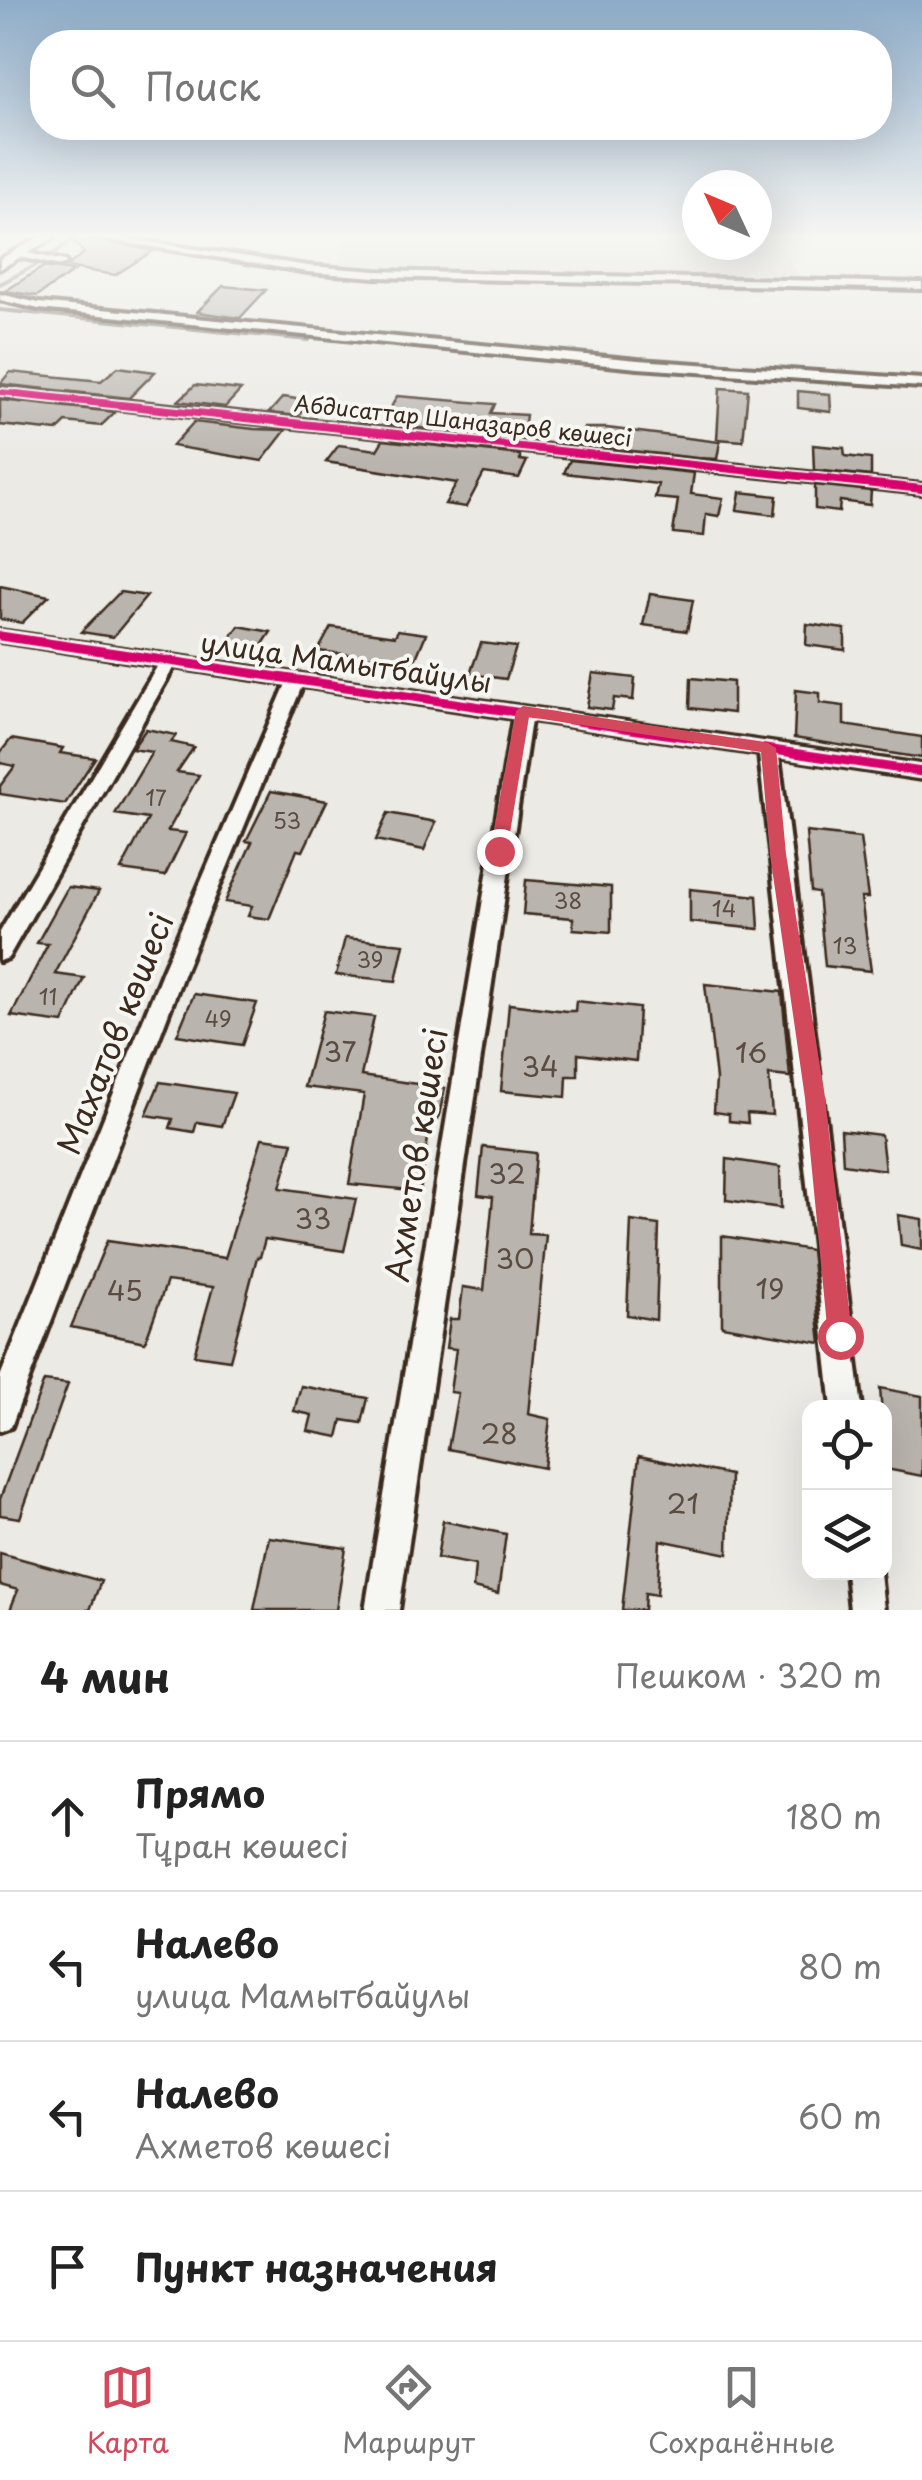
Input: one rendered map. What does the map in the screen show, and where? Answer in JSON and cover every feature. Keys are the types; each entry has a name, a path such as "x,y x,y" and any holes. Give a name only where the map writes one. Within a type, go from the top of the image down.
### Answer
{"street":[{"path":"102,312 618,362 922,383"},
{"name":"Абдисаттар Шаназаров көшесі","path":"0,392 922,489"},
{"name":"улица Мамытбайулы","path":"0,636 922,772"},
{"path":"0,952 169,661"},
{"name":"Махатов көшесі","path":"0,1416 174,970 297,678"},
{"name":"Ахметов көшесі","path":"382,1610 523,711"},
{"path":"768,748 778,854 815,1098 846,1400"},
{"path":"865,1580 867,1610"}],"building":[{"path":"198,312 245,312 240,318"},
{"path":"118,367 155,372 129,398 0,384 10,372 101,381"},
{"path":"195,385 241,390 225,407 178,401"},
{"path":"720,388 748,390 743,441 717,439"},
{"path":"798,391 830,394 831,412 798,408"},
{"path":"397,396 495,404 491,413 526,415 523,439 391,425 396,416 387,415"},
{"path":"283,397 310,401 298,416 269,413"},
{"path":"0,400 115,412 101,426 66,422 57,431 0,425"},
{"path":"194,422 286,430 262,461 172,446"},
{"path":"584,428 720,442 717,459 577,445"},
{"path":"383,440 520,455 520,460 527,461 519,478 484,473 466,507 445,504 457,483 326,462 339,445 377,450"},
{"path":"813,445 844,448 845,456 871,459 871,476 814,470"},
{"path":"570,460 694,473 691,494 723,498 719,516 706,514 704,536 673,533 678,500 655,498 658,484 564,473"},
{"path":"815,485 871,491 870,505 840,501 839,512 815,509"},
{"path":"740,492 777,496 775,515 737,510"},
{"path":"0,586 49,596 22,623 0,619"},
{"path":"120,592 147,596 113,637 81,632"},
{"path":"650,594 693,600 687,631 643,625"},
{"path":"807,624 845,629 845,650 806,645"},
{"path":"239,626 271,632 257,653 224,646"},
{"path":"331,627 395,636 398,630 426,634 416,658 410,662 318,651"},
{"path":"481,643 516,647 506,679 470,674"},
{"path":"593,673 635,678 633,700 614,698 612,710 587,707"},
{"path":"691,678 733,682 733,713 690,708"},
{"path":"796,690 820,693 820,703 844,706 844,725 922,737 922,758 794,738"},
{"path":"146,729 176,735 171,742 194,747 177,772 199,775 168,831 186,833 165,876 121,870 148,819 115,814 152,752 132,749"},
{"path":"11,739 95,758 65,804 0,794 0,786 15,766 0,763 0,753"},
{"path":"271,791 327,801 303,851 297,850 269,919 248,916 252,906 225,902 252,842 246,841"},
{"path":"388,813 436,822 424,850 376,840"},
{"path":"806,832 860,838 868,898 861,898 871,971 825,966 818,893 811,892"},
{"path":"526,880 611,887 611,932 573,929 573,918 523,914"},
{"path":"68,887 99,891 55,974 84,978 63,1023 11,1016 48,944 37,943"},
{"path":"690,889 757,896 759,929 690,922"},
{"path":"345,938 404,944 396,981 336,975"},
{"path":"705,984 782,992 790,1077 769,1075 772,1115 747,1113 748,1123 729,1121 729,1114 714,1112 716,1079"},
{"path":"194,994 257,1003 242,1045 177,1035"},
{"path":"576,1001 639,1008 636,1061 578,1054 578,1076 567,1076 566,1097 501,1091 509,1004 575,1011"},
{"path":"324,1011 374,1017 361,1076 445,1088 438,1120 431,1119 420,1191 349,1184 364,1094 304,1087"},
{"path":"160,1082 234,1093 222,1126 197,1122 194,1132 170,1128 173,1119 146,1115"},
{"path":"841,1130 881,1135 885,1170 843,1164"},
{"path":"262,1138 293,1142 280,1188 356,1199 344,1251 265,1239 230,1360 194,1355 213,1287 167,1281 145,1342 71,1327 107,1241 225,1258"},
{"path":"483,1147 536,1153 529,1234 546,1235 528,1414 550,1419 544,1468 448,1449 458,1393 450,1392 456,1349 446,1348 450,1319 459,1319 463,1287 484,1290 493,1197 478,1195"},
{"path":"727,1159 780,1167 781,1208 726,1200"},
{"path":"898,1215 922,1219 922,1250 901,1246"},
{"path":"631,1221 659,1225 656,1320 627,1315"},
{"path":"722,1236 811,1250 821,1343 722,1326"},
{"path":"44,1381 68,1384 20,1518 0,1515 0,1499"},
{"path":"301,1386 368,1398 362,1423 342,1420 338,1437 308,1431 312,1415 294,1411"},
{"path":"880,1388 922,1396 922,1476 892,1470 892,1400 881,1400"},
{"path":"639,1456 730,1475 728,1554 660,1540 657,1595 645,1593 644,1610 622,1610"},
{"path":"443,1521 506,1534 498,1594 473,1588 475,1565 437,1558"},
{"path":"269,1537 346,1548 336,1610 254,1610"},
{"path":"0,1553 101,1581 90,1610 10,1610 18,1590 0,1585"}],"waterway":[{"path":"22,312 309,340"}],"cycle path":[{"path":"0,392 922,489"},
{"path":"0,636 922,772"}],"route":[{"path":"499,851 523,711 768,748 778,854 815,1098 840,1336"}]}
